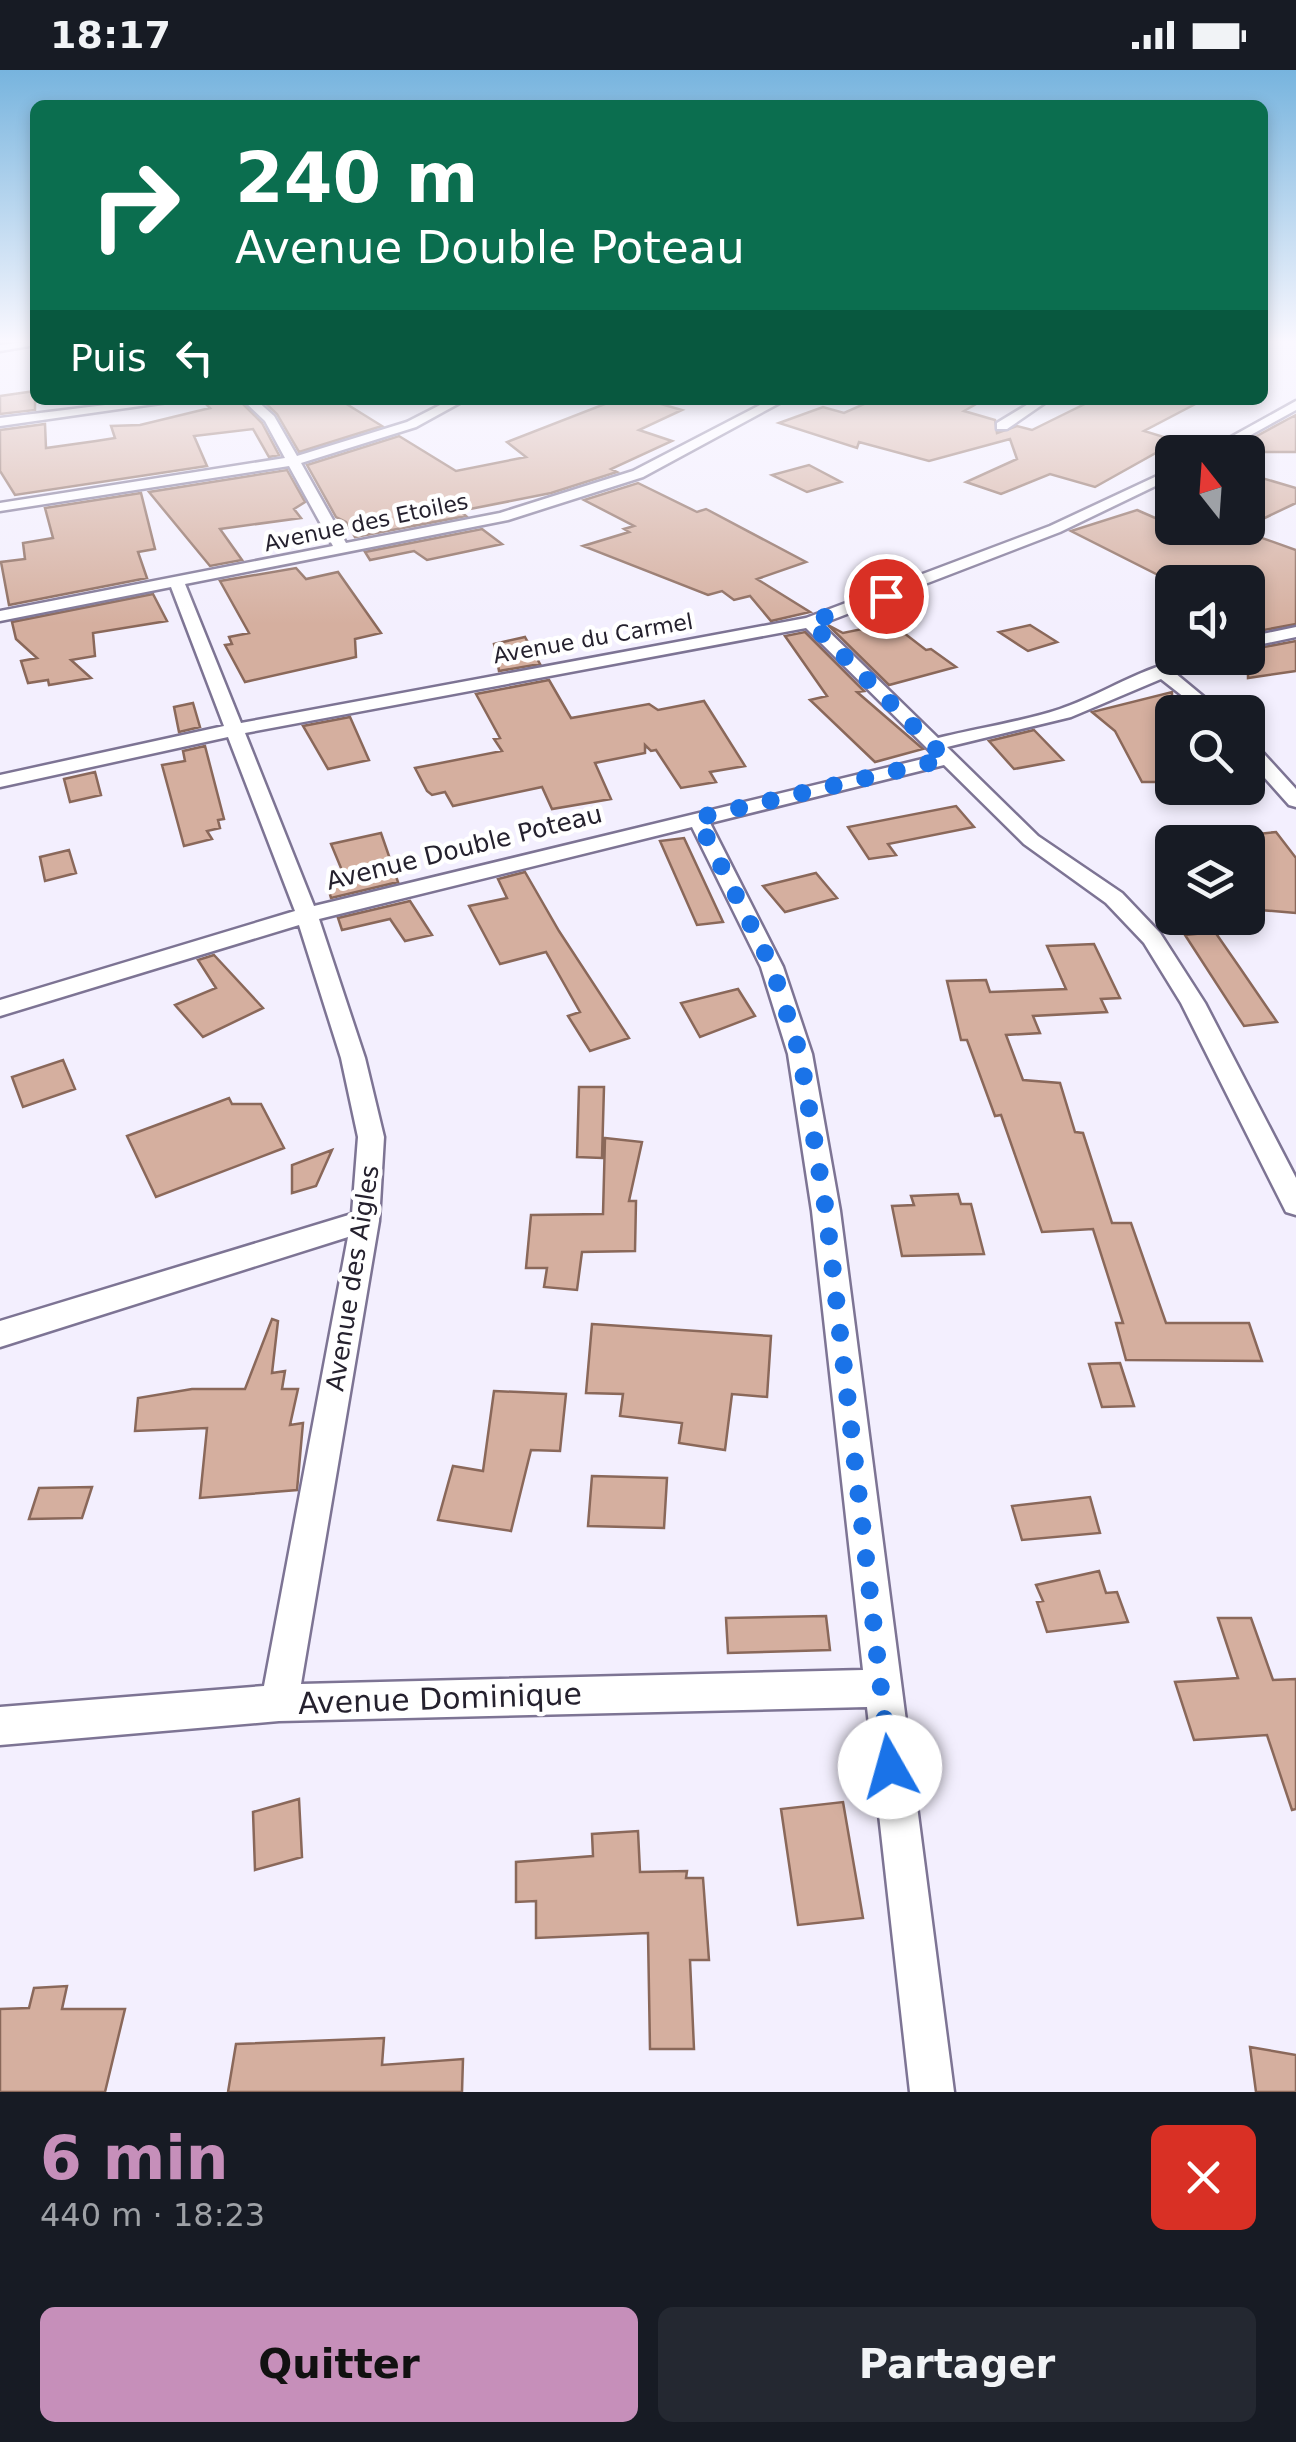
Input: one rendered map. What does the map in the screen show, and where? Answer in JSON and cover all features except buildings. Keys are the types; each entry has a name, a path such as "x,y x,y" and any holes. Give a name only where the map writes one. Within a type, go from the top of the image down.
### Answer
{"street":[{"path":"278,435 343,551"},
{"path":"0,506 292,460 388,435"},
{"name":"Avenue des Etoiles","path":"0,616 503,517 638,474 712,435"},
{"name":"Avenue du Carmel","path":"0,781 233,730 810,622 1056,529 1155,481"},
{"name":"Avenue des Aigles","path":"177,583 307,915 364,1095 371,1155 365,1220 279,1703"},
{"path":"810,622 1031,840 1114,898 1152,938 1192,1004 1296,1204"},
{"path":"1265,638 1296,632"},
{"name":"Avenue Double Poteau","path":"0,1008 307,915 697,818 939,752 1065,713 1155,673"},
{"path":"1168,675 1192,695"},
{"path":"1265,767 1296,801"},
{"path":"697,818 772,967 800,1054 826,1211 880,1688 932,2092"},
{"path":"0,1334 365,1220"},
{"name":"Avenue Dominique","path":"0,1726 279,1703 880,1688"}],"route":[{"path":"886,596 810,622 946,759 697,818 772,967 800,1054 826,1211 890,1767"}]}
